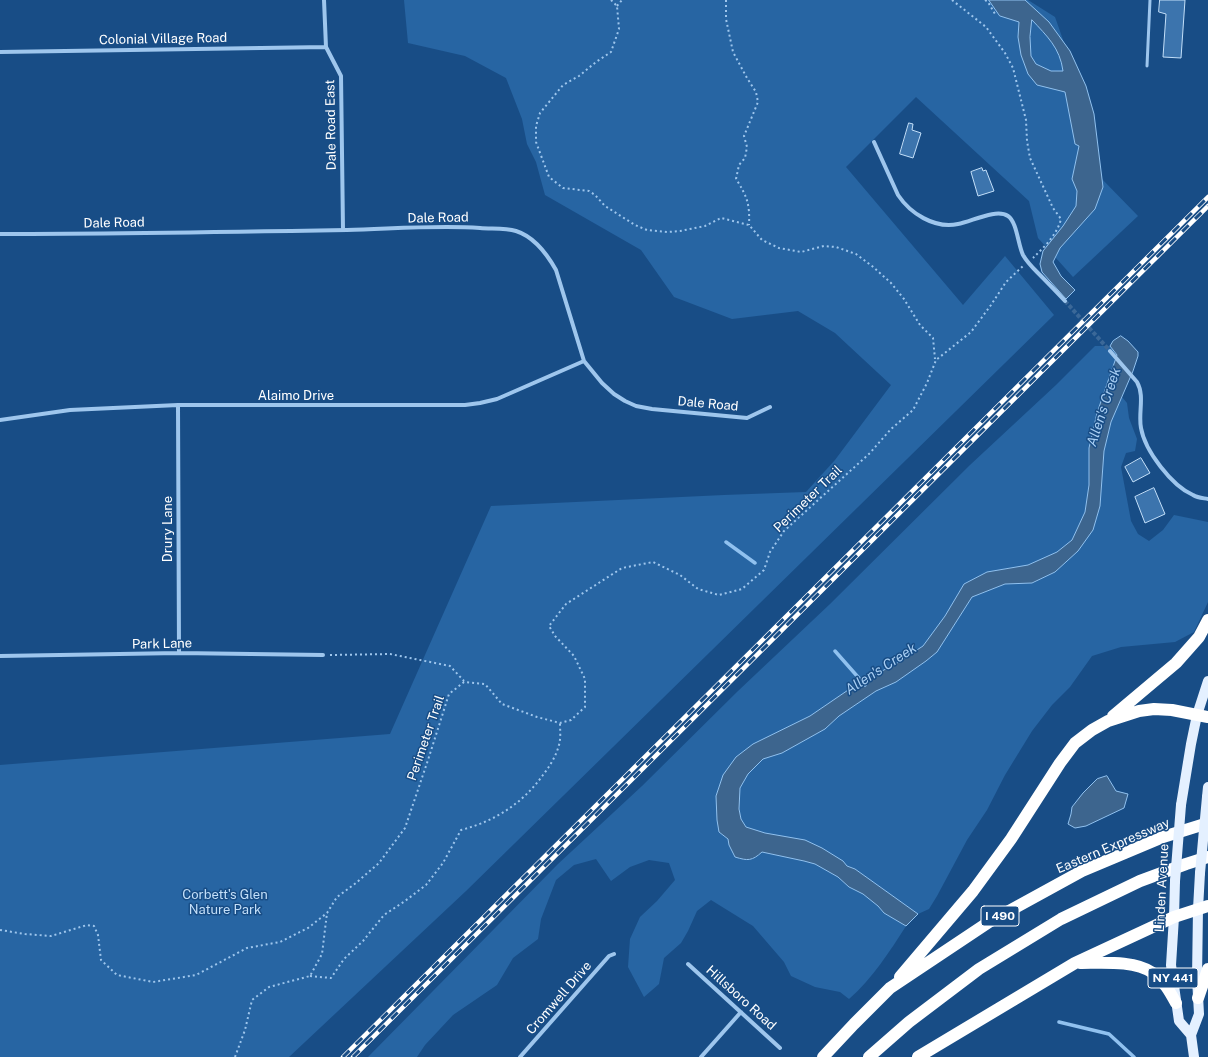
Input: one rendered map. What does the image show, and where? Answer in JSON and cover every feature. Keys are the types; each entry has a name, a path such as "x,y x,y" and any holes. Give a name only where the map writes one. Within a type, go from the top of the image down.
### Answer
{"highway":[{"path":"890,988 973,891 1010,839 1060,763 1076,743 1092,730 1108,721 1176,663 1199,637 1208,620"},
{"path":"1108,721 1139,711 1154,709 1172,710 1203,716"},
{"name":"Eastern Expressway","path":"823,1057 890,988 989,922 1082,871 1163,837 1208,824"},
{"name":"I 490","path":"869,1057 909,1022 979,969 1060,919 1140,881 1208,857"},
{"path":"918,1057 1075,963 1174,917 1203,907"},
{"path":"1075,963 1106,963 1135,966 1153,973 1165,985 1176,1003"},
{"path":"1198,998 1208,969"}],"main road":[{"name":"NY 441","path":"1203,716 1208,681"},
{"name":"Linden Avenue","path":"1191,1035 1179,1021 1171,965 1175,881 1181,805 1191,744 1203,716"},
{"name":"NY 441","path":"1194,1057 1191,1035 1199,1014 1197,978 1203,907 1200,873 1207,792"}],"street":[{"name":"Dale Road East","path":"324,0 326,47 341,76 343,230"},
{"name":"Colonial Village Road","path":"0,52 326,47"},
{"path":"874,142 903,202 909,208 930,221 948,225 958,224 994,214 1007,215 1012,220 1021,250 1028,262 1065,301"},
{"name":"Dale Road","path":"0,234 464,227 509,230 525,235 544,250 556,270 584,361 602,383 624,401 636,406 652,409 747,418 770,407"},
{"path":"1110,351 1137,382 1140,391 1141,427 1149,450 1170,479 1192,495 1208,499"},
{"name":"Alaimo Drive","path":"0,420 70,410 178,405 465,405 497,399 584,361"},
{"name":"Drury Lane","path":"178,405 179,653"},
{"name":"Park Lane","path":"0,656 179,653 323,655"},
{"name":"Cromwell Drive","path":"520,1057 609,956 614,954"},
{"name":"Hillsboro Road","path":"688,964 780,1048"},
{"path":"701,1057 741,1012"}],"lane":[{"path":"1147,66 1150,0"}],"path":[{"path":"611,0 616,6 619,29 611,52 563,86 551,99 540,114 536,126 536,142 549,177 564,188 589,191 596,195 606,206 635,225 647,230 667,232 705,226 721,218 749,225 750,211 745,193 736,179 739,165 745,158 747,147 744,136 758,102 756,92 734,52 726,19 726,0"},
{"path":"616,6 622,0"},
{"path":"936,360 972,332 1006,282 1046,246 1059,228 1061,219 1053,208 1030,158 1027,141 1026,120 1013,68 1005,53 986,26 952,0"},
{"path":"985,0 988,2 995,14"},
{"name":"Perimeter Trail","path":"560,724 571,720 585,707 585,679 574,656 555,636 549,626 566,604 622,568 653,562 680,575 698,589 719,595 742,589 764,570 770,552 784,531 870,453 891,429 913,410 927,383 936,360 933,338 920,325 904,299 891,282 856,254 836,247 824,246 801,252 779,248 762,240 749,225"},
{"path":"235,1057 245,1030 252,1000 269,987 310,976 331,978 344,959 363,941 384,915 426,885 443,863 461,830 496,817 517,803 531,789 551,765 559,744 560,724 536,717 502,704 485,684 464,682 450,666 390,654 323,655"},
{"name":"Perimeter Trail","path":"0,930 51,936 87,925 94,926 98,936 101,960 117,975 153,982 196,975 247,948 280,942 308,928 327,913 336,897 356,883 379,863 404,828 449,694 464,682"},
{"path":"310,976 322,954 327,913"}],"green space":[{"name":"Corbett's Glen Nature Park","path":"404,0 1028,0 1055,17 1082,94 1100,177 1138,216 1073,277 1038,238 1029,201 916,97 846,167 963,305 1005,256 1054,315 466,891 289,1057 0,1057 0,765 390,734 491,506 806,492 835,460 891,385 835,333 798,311 732,319 674,297 641,250 545,195 536,162 527,144 522,119 506,78 465,56 408,43"},
{"path":"1095,346 1110,346 1118,355 1097,413 1089,448 1089,485 1085,512 1072,540 1057,552 1028,565 987,572 964,584 945,616 923,646 897,663 854,686 810,716 753,744 719,832 728,839 729,845 736,857 750,859 762,852 815,864 838,877 849,887 863,894 884,913 906,926 880,964 865,983 849,999 840,992 815,987 791,976 784,962 753,926 711,900 697,911 681,943 664,958 659,984 644,997 628,967 630,939 640,917 657,901 675,880 669,863 649,860 630,867 611,881 596,859 574,865 556,880 541,919 538,939 513,958 497,985 453,1015 425,1045 417,1057 368,1057 558,864 642,786 738,691 830,604 970,465 1056,385"},
{"path":"1122,397 1127,403 1129,418 1137,439 1135,451 1126,453 1121,467 1131,521 1138,534 1149,541 1163,530 1174,515 1208,522 1208,602 1194,632 1175,642 1121,647 1092,656 1070,687 1052,705 1032,731 1005,775 987,810 967,840 929,909 918,914 855,869 765,833 746,827 741,819 739,809 740,788 748,774 763,759 782,753 825,729 839,716 876,691 896,682 937,652 972,597 1005,584 1033,583 1055,572 1100,506 1104,451 1111,422"}],"water":[{"path":"989,0 1025,0 1049,22 1070,51 1086,86 1094,114 1103,187 1095,209 1060,248 1053,262 1061,276 1075,290 1066,299 1042,272 1040,264 1043,251 1063,226 1076,206 1077,191 1072,179 1079,146 1075,144 1065,92 1037,85 1028,74 1021,55 1018,37 1019,22 1000,16","holes":["1032,20 1048,37 1056,49 1063,71 1051,71 1036,64 1031,56 1030,37"]},
{"path":"1121,336 1138,352 1138,356 1111,422 1104,451 1100,506 1093,530 1078,551 1055,572 1032,583 1005,584 972,597 937,652 896,682 876,691 839,716 825,729 782,753 763,759 748,774 740,788 739,809 741,819 746,827 765,833 805,840 822,848 843,861 847,866 855,869 918,914 906,926 884,913 863,894 849,887 838,877 815,864 762,852 752,859 735,857 729,845 728,839 719,832 716,796 723,775 736,757 753,744 810,716 854,686 897,663 923,646 945,616 964,584 987,572 1028,565 1057,552 1072,540 1085,512 1089,485 1089,448 1097,413 1117,355 1110,346 1113,341"},
{"path":"1107,776 1116,791 1128,794 1124,808 1086,826 1075,828 1068,824 1072,807 1083,793 1097,779"}],"building":[{"path":"1160,0 1185,0 1181,58 1163,57 1166,14 1159,12"},
{"path":"909,123 913,124 912,130 921,133 913,158 900,154"},
{"path":"982,168 983,171 986,170 994,191 978,196 971,172"},
{"path":"1141,458 1150,473 1133,482 1125,467"},
{"path":"1154,488 1165,514 1145,523 1135,497"}],"waterway":[{"path":"726,542 755,563"},
{"path":"835,651 865,685"},
{"name":"Allen's Creek","path":"1059,1022 1109,1034 1134,1057"}],"tunnel":[{"path":"1065,301 1110,351"}],"railway":[{"path":"343,1057 1208,197"},
{"path":"353,1057 1208,206"}]}
